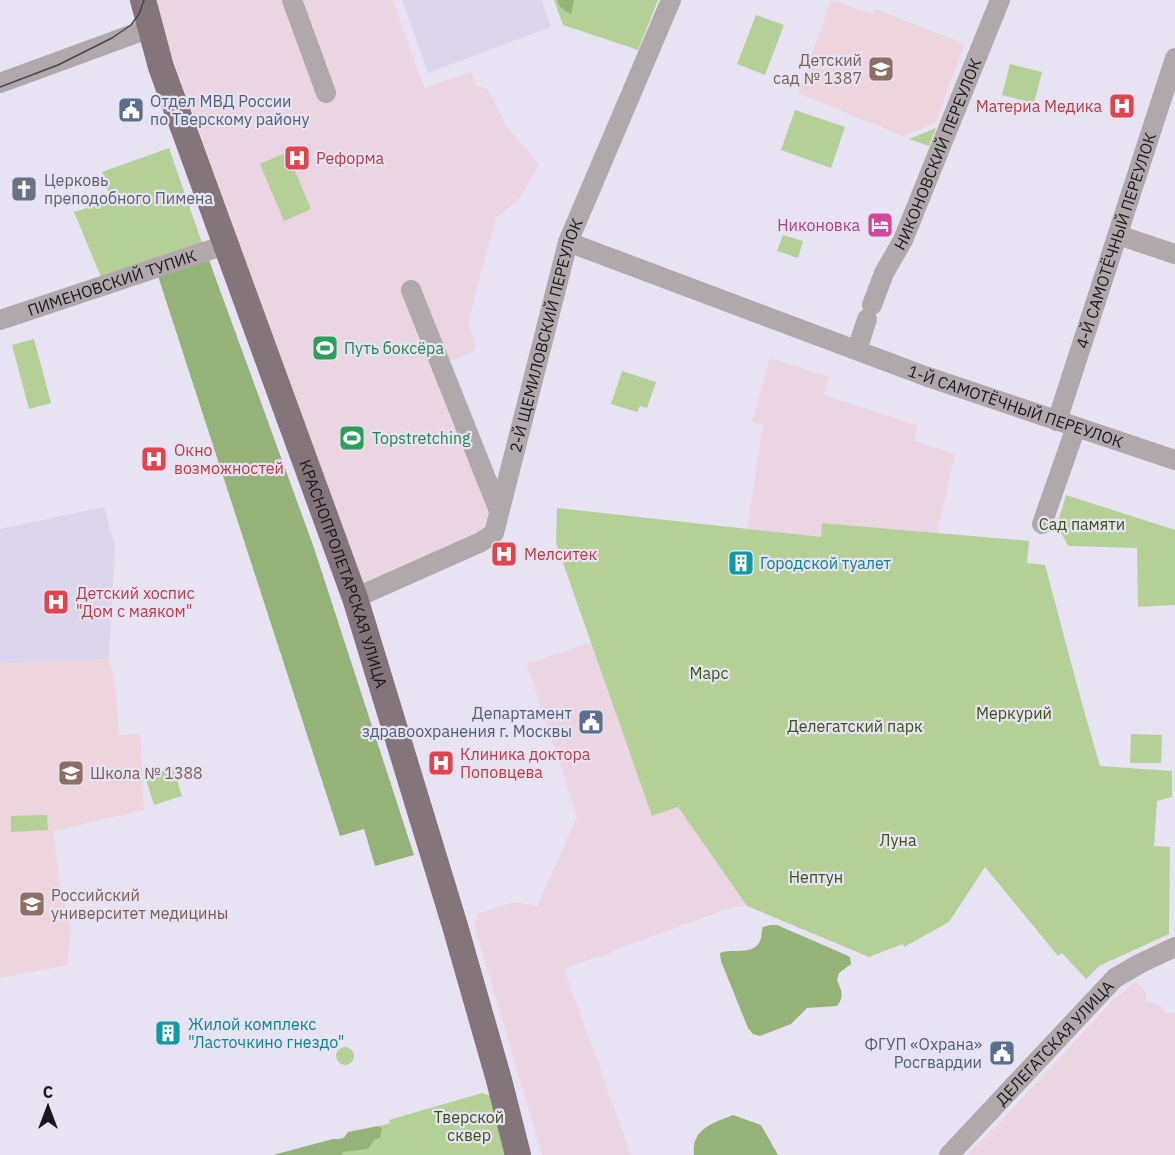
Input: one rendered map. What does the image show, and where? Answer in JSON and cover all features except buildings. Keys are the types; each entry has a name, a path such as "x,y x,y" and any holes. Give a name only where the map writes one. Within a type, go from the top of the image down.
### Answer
{"main road":[{"name":"КРАСНОПРОЛЕТАРСКАЯ УЛИЦА","path":"143,0 161,67 355,598 454,926 499,1080 518,1155"}],"street":[{"path":"292,0 326,93"},
{"name":"2-Й ЩЕМИЛОВСКИЙ ПЕРЕУЛОК","path":"355,598 488,538 495,530 575,244 671,0"},
{"name":"НИКОНОВСКИЙ ПЕРЕУЛОК","path":"857,350 884,273 903,240 1000,0"},
{"path":"0,83 150,28"},
{"name":"4-Й САМОТЁЧНЫЙ ПЕРЕУЛОК","path":"1057,421 1175,58"},
{"path":"1118,235 1175,254"},
{"name":"1-Й САМОТЁЧНЫЙ ПЕРЕУЛОК","path":"575,244 925,376 1175,460"},
{"name":"ПИМЕНОВСКИЙ ТУПИК","path":"0,320 225,245"},
{"path":"411,290 499,511"},
{"path":"1042,524 1076,427"},
{"name":"ДЕЛЕГАТСКАЯ УЛИЦА","path":"949,1155 1105,989 1124,972 1175,947"}],"shaded area":[{"path":"156,0 393,0 424,88 471,72 477,86 487,89 507,127 539,164 517,202 496,218 468,322 476,346 473,352 448,362 495,483 486,523 480,533 365,583 361,580 170,50"},
{"path":"402,0 542,0 551,27 428,73"},
{"name":"Детский сад № 1387","path":"831,0 872,14 875,9 965,44 935,123 903,136 798,93"},
{"path":"770,358 829,377 824,395 918,426 914,441 955,454 937,533 823,523 821,537 747,529 763,425 752,422"},
{"name":"Детский хоспис \"Дом с маяком\"","path":"104,507 115,546 109,659 0,664 0,529"},
{"path":"592,642 652,816 678,807 747,906 732,907 564,969 631,1155 542,1155 473,921 478,919 476,914 515,902 537,906 577,817 527,664"},
{"name":"Школа № 1388","path":"109,659 115,684 119,735 140,734 144,810 53,831 59,879 71,929 67,965 0,978 0,664"},
{"path":"1136,982 1146,991 1146,1002 1157,1003 1166,1013 1175,1013 1175,1155 967,1155 1115,998"}],"green space":[{"path":"554,0 658,0 638,50 563,25"},
{"path":"557,0 574,0 571,15 560,7"},
{"path":"756,15 784,25 765,75 737,64"},
{"path":"1010,64 1042,72 1034,103 1002,95"},
{"path":"795,110 845,127 831,168 781,150"},
{"path":"936,128 929,146 909,139"},
{"path":"169,148 202,243 101,277 74,212 111,200 102,172"},
{"path":"287,152 311,209 284,221 260,164"},
{"path":"783,235 803,241 798,258 777,251"},
{"path":"209,260 313,545 414,855 375,866 364,829 340,836 158,276"},
{"path":"34,339 51,403 29,409 12,345"},
{"path":"622,371 656,382 647,408 640,406 637,412 611,404"},
{"name":"Сад памяти","path":"1066,495 1175,530 1175,605 1138,607 1137,548 1068,546 1057,525"},
{"name":"Делегатский парк","path":"557,508 821,537 822,523 1029,541 1027,563 1045,565 1100,766 1172,771 1172,797 1157,801 1154,846 1170,847 1169,934 1099,966 1086,979 1062,953 1058,956 985,867 949,922 904,947 903,944 869,957 747,906 678,807 652,816 556,543"},
{"path":"1131,734 1162,735 1161,763 1130,763"},
{"path":"173,768 182,796 154,805 145,777"},
{"path":"47,815 48,830 11,832 11,816"},
{"path":"777,925 844,954 850,957 851,964 839,973 837,980 842,996 837,1006 807,1008 791,1024 760,1036 753,1034 748,1028 721,961 720,953 747,950 757,946 763,927"},
{"path":"345,1047 351,1050 354,1056 351,1062 345,1065 339,1062 336,1056 339,1050"},
{"name":"Тверской сквер","path":"482,1093 491,1096 508,1155 287,1155 390,1123 389,1120"},
{"path":"733,1115 761,1125 778,1155 694,1155 694,1146 700,1133 711,1124"},
{"path":"378,1126 382,1128 380,1138 375,1139 368,1149 343,1152 341,1155 273,1155 333,1139 343,1139 348,1132"}],"tram line":[{"path":"0,87 58,65 112,38 131,25 139,14 144,0"}],"place":[{"name":"Детский сад № 1387","path":"881,69"},
{"name":"Материа Медика","path":"1122,106"},
{"name":"Отдел МВД России по Тверскому району","path":"131,110"},
{"name":"Реформа","path":"297,158"},
{"name":"Церковь преподобного Пимена","path":"24,189"},
{"name":"Никоновка","path":"880,225"},
{"name":"Путь боксёра","path":"325,348"},
{"name":"Topstretching","path":"352,438"},
{"name":"Окно возможностей","path":"154,459"},
{"name":"Мелситек","path":"504,554"},
{"name":"Городской туалет","path":"741,563"},
{"name":"Детский хоспис \"Дом с маяком\"","path":"56,602"},
{"name":"Департамент здравоохранения г. Москвы","path":"591,722"},
{"name":"Клиника доктора Поповцева","path":"441,763"},
{"name":"Школа № 1388","path":"71,773"},
{"name":"Российский университет медицины","path":"32,904"},
{"name":"Жилой комплекс \"Ласточкино гнездо\"","path":"168,1033"},
{"name":"ФГУП «Охрана» Росгвардии","path":"1002,1053"}],"park label":[{"name":"Марс","path":"709,673"},
{"name":"Меркурий","path":"1014,713"},
{"name":"Луна","path":"898,840"},
{"name":"Нептун","path":"816,877"}]}
